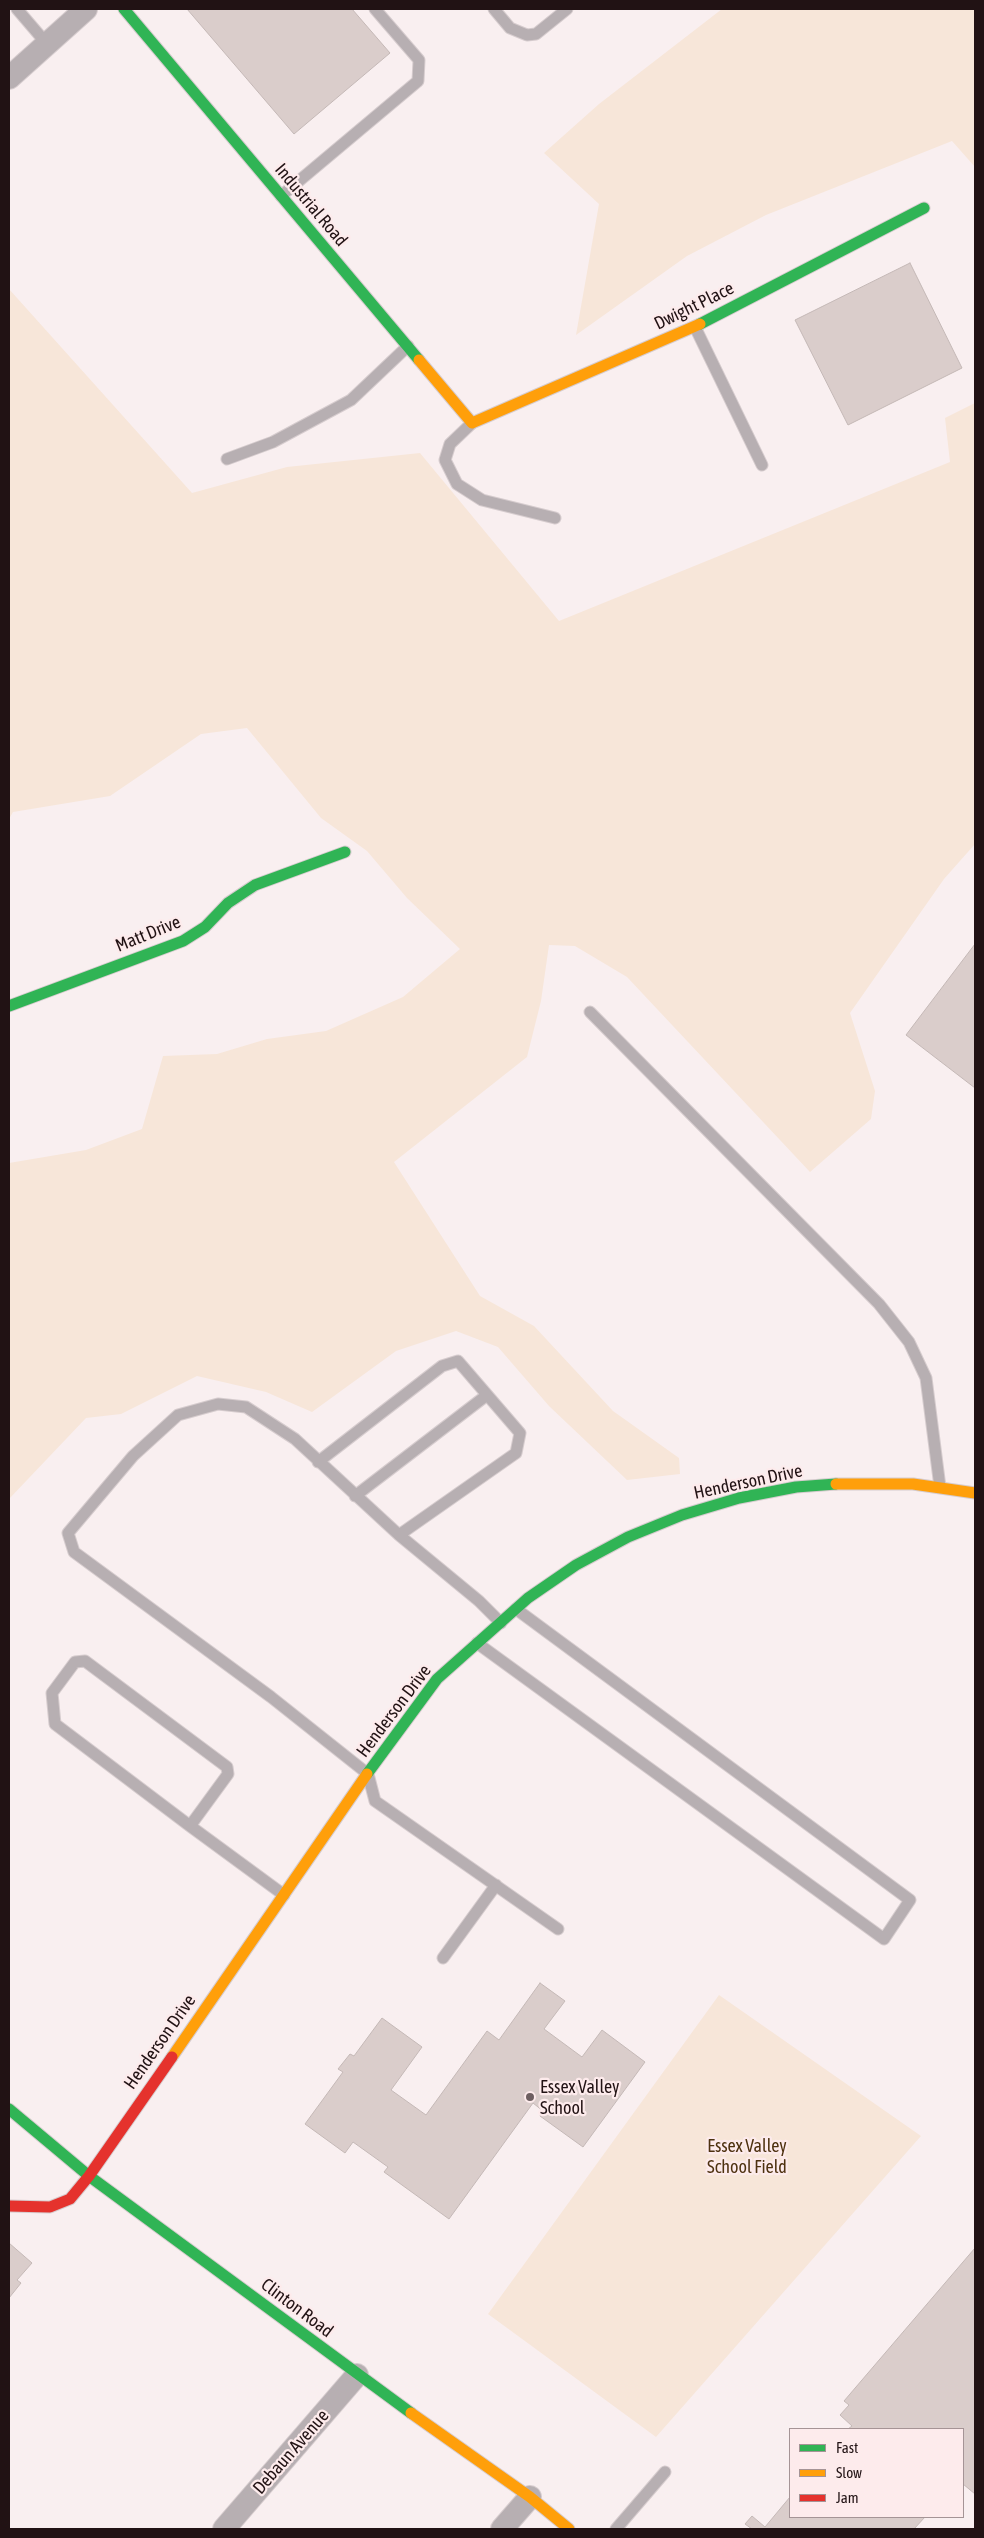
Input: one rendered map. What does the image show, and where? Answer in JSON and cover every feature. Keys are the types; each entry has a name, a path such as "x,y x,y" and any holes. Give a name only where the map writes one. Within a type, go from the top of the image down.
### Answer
{"street":[{"path":"9,78 86,9"},
{"name":"Industrial Road","path":"124,9 472,423"},
{"name":"Dwight Place","path":"472,423 695,327 924,208"},
{"name":"Matt Drive","path":"9,1006 182,942 205,927 228,903 255,885 345,852"},
{"name":"Henderson Drive","path":"9,2206 23,2208 50,2207 70,2199 89,2176 368,1774 437,1679 516,1609 576,1565 628,1537 682,1515 739,1498 796,1487 855,1483 975,1492"},
{"name":"Clinton Road","path":"9,2109 89,2176 358,2375 530,2496 569,2529"},
{"name":"Debaun Avenue","path":"224,2529 358,2375"},
{"path":"502,2529 530,2496"}],"lane":[{"path":"17,9 47,44"},
{"path":"281,196 418,82 419,60 375,9"},
{"path":"494,9 510,28 527,35 536,34 568,9"},
{"path":"695,327 762,465"},
{"path":"227,459 273,442 351,400 408,346"},
{"path":"472,423 450,444 445,460 457,484 482,500 555,518"},
{"path":"590,1012 879,1304 909,1342 926,1378 940,1488"},
{"path":"318,1462 442,1366 458,1361 520,1433 516,1453 399,1535"},
{"path":"355,1496 488,1395"},
{"path":"501,1623 479,1601 355,1496 294,1439 246,1407 218,1404 178,1414 133,1456 68,1533 74,1552 271,1697 368,1774 375,1801 558,1929"},
{"path":"477,1643 884,1939 910,1900 516,1609"},
{"path":"190,1826 228,1774 227,1766 85,1662 76,1662 52,1693 55,1724 190,1826 284,1895"},
{"path":"443,1958 496,1885"},
{"path":"616,2529 665,2472"}],"green space":[{"path":"722,9 975,9 975,167 952,141 766,215 687,256 576,335 599,204 544,153 599,104"},
{"path":"9,289 192,493 287,467 420,453 559,621 950,462 945,418 975,403 975,844 944,879 850,1013 875,1091 871,1119 810,1172 627,977 575,946 549,945 541,1001 527,1057 394,1162 480,1296 534,1326 613,1411 679,1458 680,1474 627,1480 549,1406 498,1347 456,1331 396,1351 312,1412 266,1392 197,1376 121,1414 86,1418 9,1499 9,1163 86,1150 142,1129 163,1056 217,1054 267,1039 326,1031 403,997 460,949 407,898 367,851 321,818 247,728 201,734 110,796 13,812 9,819"},
{"name":"Essex Valley School Field","path":"719,1995 921,2136 656,2437 488,2314"}],"building":[{"path":"187,9 352,9 390,53 294,134"},
{"path":"910,263 962,368 848,425 795,320"},
{"path":"975,944 975,1088 906,1035"},
{"name":"Essex Valley School","path":"540,1983 565,2001 544,2029 582,2057 602,2030 645,2062 583,2147 540,2116 543,2111 533,2103 449,2219 384,2172 388,2167 353,2142 345,2153 305,2124 343,2072 338,2069 350,2054 354,2056 382,2018 422,2047 391,2090 426,2115 487,2031 499,2040"},
{"path":"9,2243 32,2263 17,2280 21,2283 9,2298"},
{"path":"975,2248 975,2494 964,2485 964,2428 849,2428 852,2426 840,2415 849,2405 844,2401"},
{"path":"789,2498 789,2518 924,2518 914,2529 752,2529 745,2524 752,2516 765,2527"}],"traffic: fast":[{"path":"124,9 419,360"},
{"path":"700,324 924,208"},
{"path":"9,1006 183,941 205,927 228,903 255,885 345,852"},
{"path":"367,1774 437,1679 528,1598 576,1565 628,1537 682,1515 739,1498 796,1487 836,1484"},
{"path":"9,2109 89,2176 411,2413"}],"traffic: slow":[{"path":"419,360 472,423 700,324"},
{"path":"836,1484 913,1484 975,1493"},
{"path":"172,2057 367,1774"},
{"path":"411,2413 530,2497 569,2529"}],"traffic: jam":[{"path":"9,2206 50,2207 70,2199 89,2176 172,2057"}],"place":[{"name":"Essex Valley School","path":"530,2097"}]}
